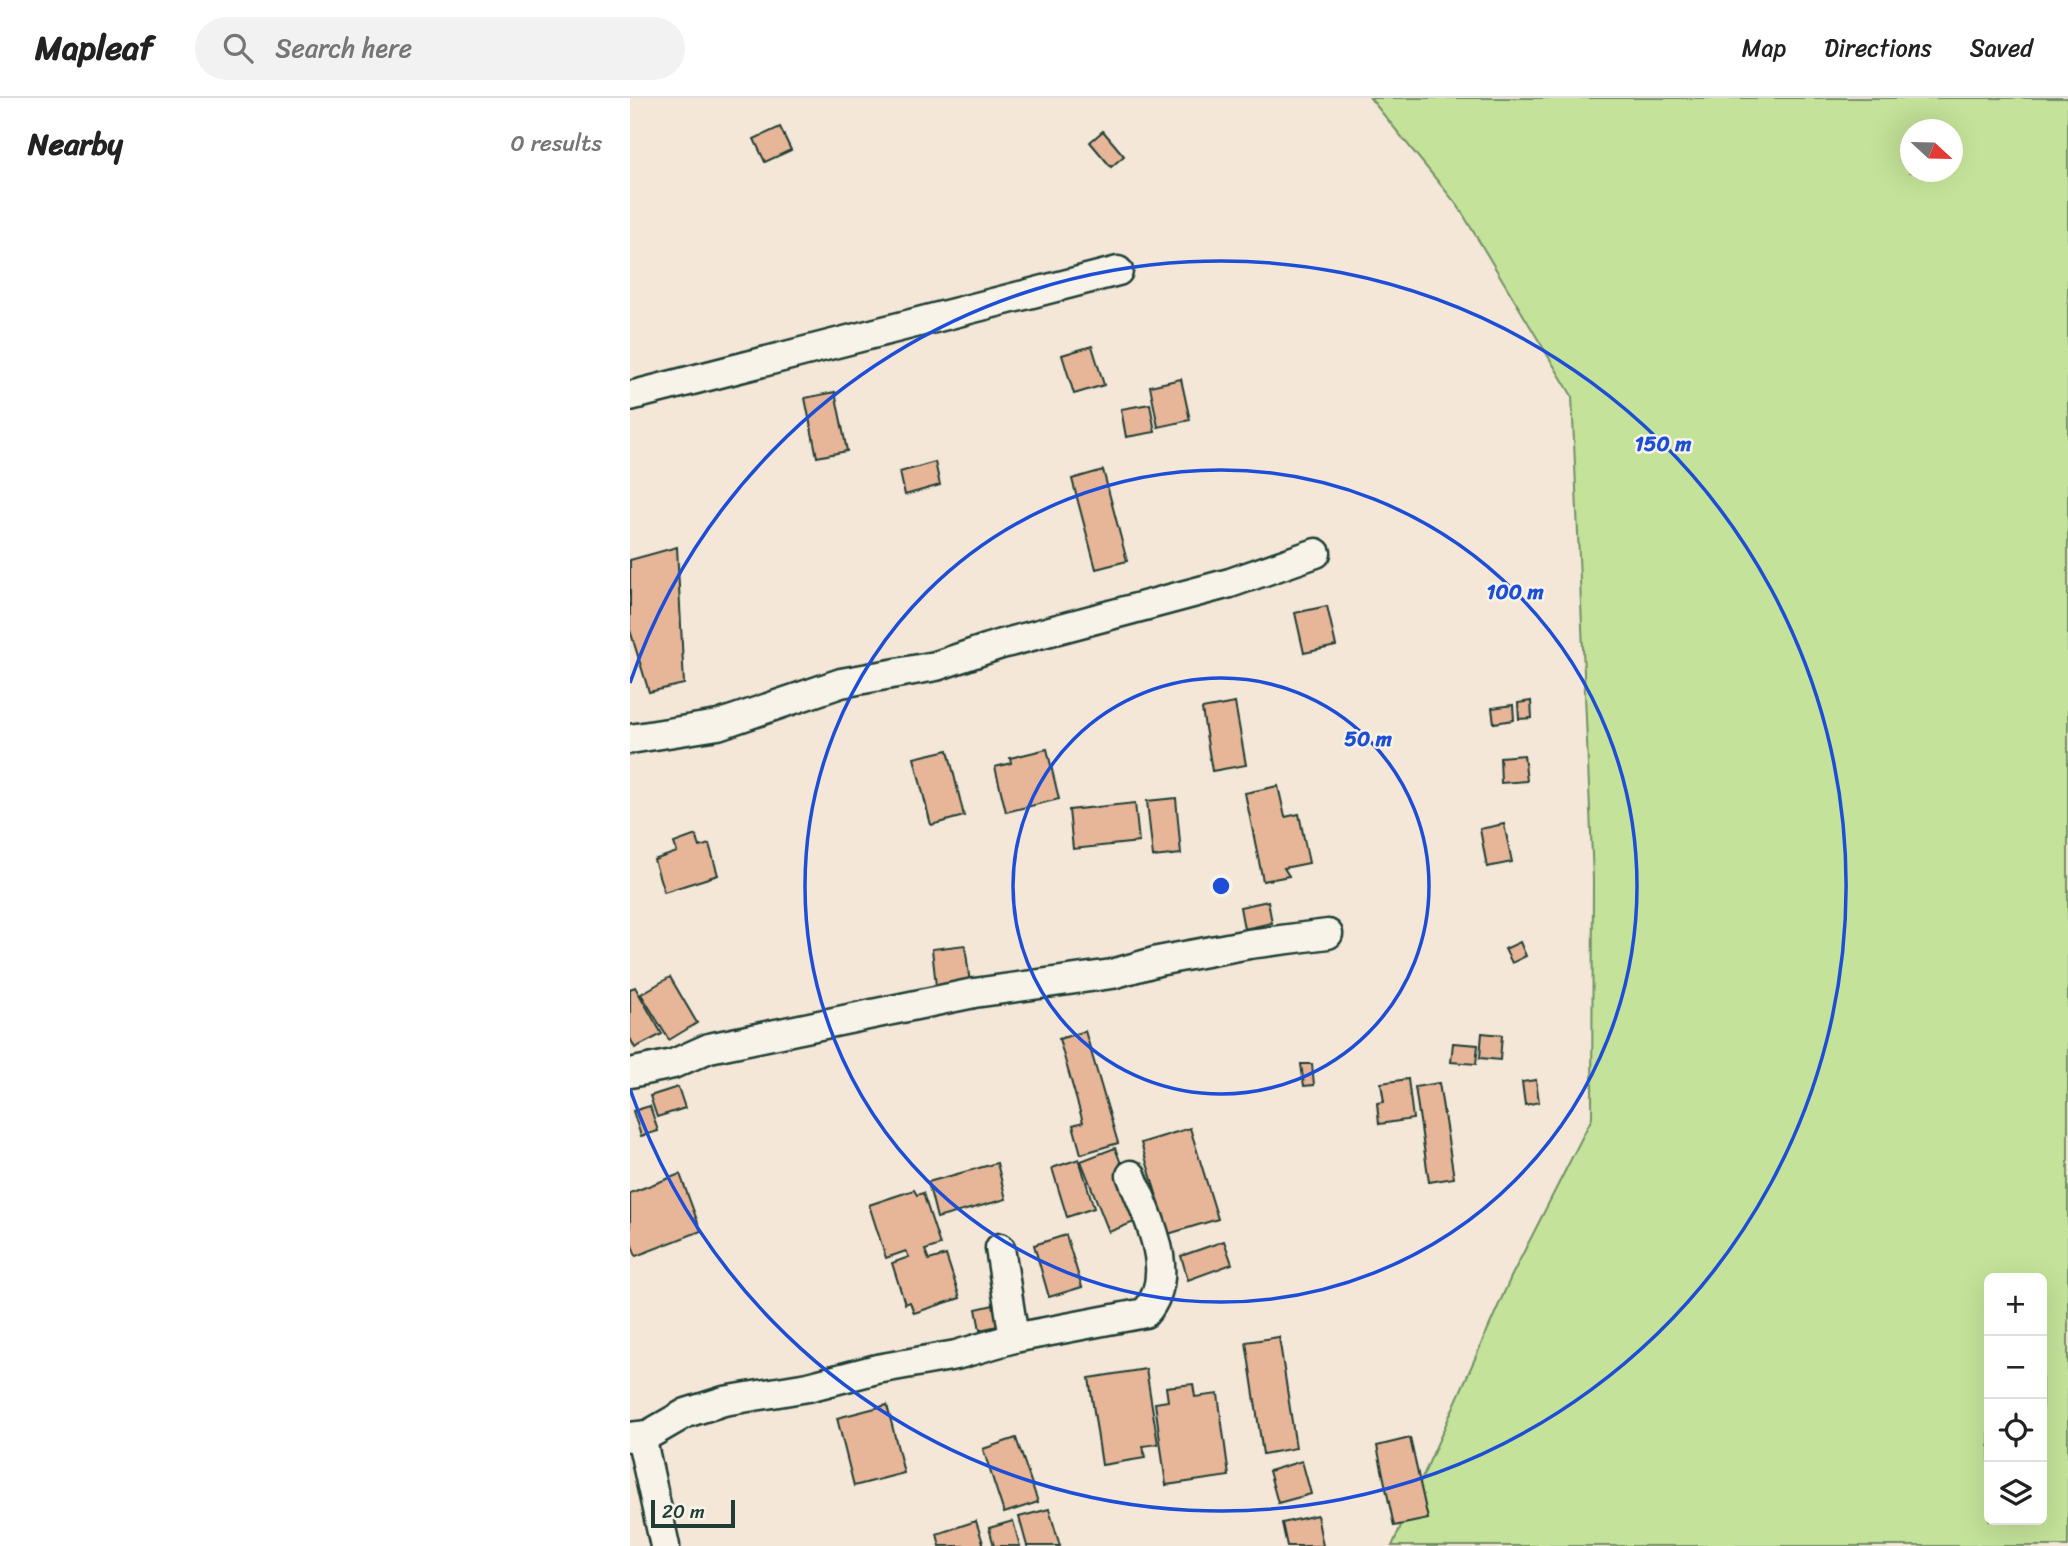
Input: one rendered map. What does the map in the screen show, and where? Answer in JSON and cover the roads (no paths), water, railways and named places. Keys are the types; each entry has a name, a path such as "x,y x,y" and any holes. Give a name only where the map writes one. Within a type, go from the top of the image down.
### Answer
{"street":[{"path":"630,396 1118,271"},
{"path":"630,739 718,724 841,683 936,666 998,645 1230,583 1316,553"},
{"path":"630,1073 673,1064 709,1048 974,993 1111,974 1249,943 1328,934"},
{"path":"665,1546 635,1436 687,1413 724,1401 808,1387 877,1369 956,1354 1014,1338 1145,1313 1153,1305 1159,1292 1157,1244 1131,1175"},
{"path":"1000,1248 1014,1338"}]}
